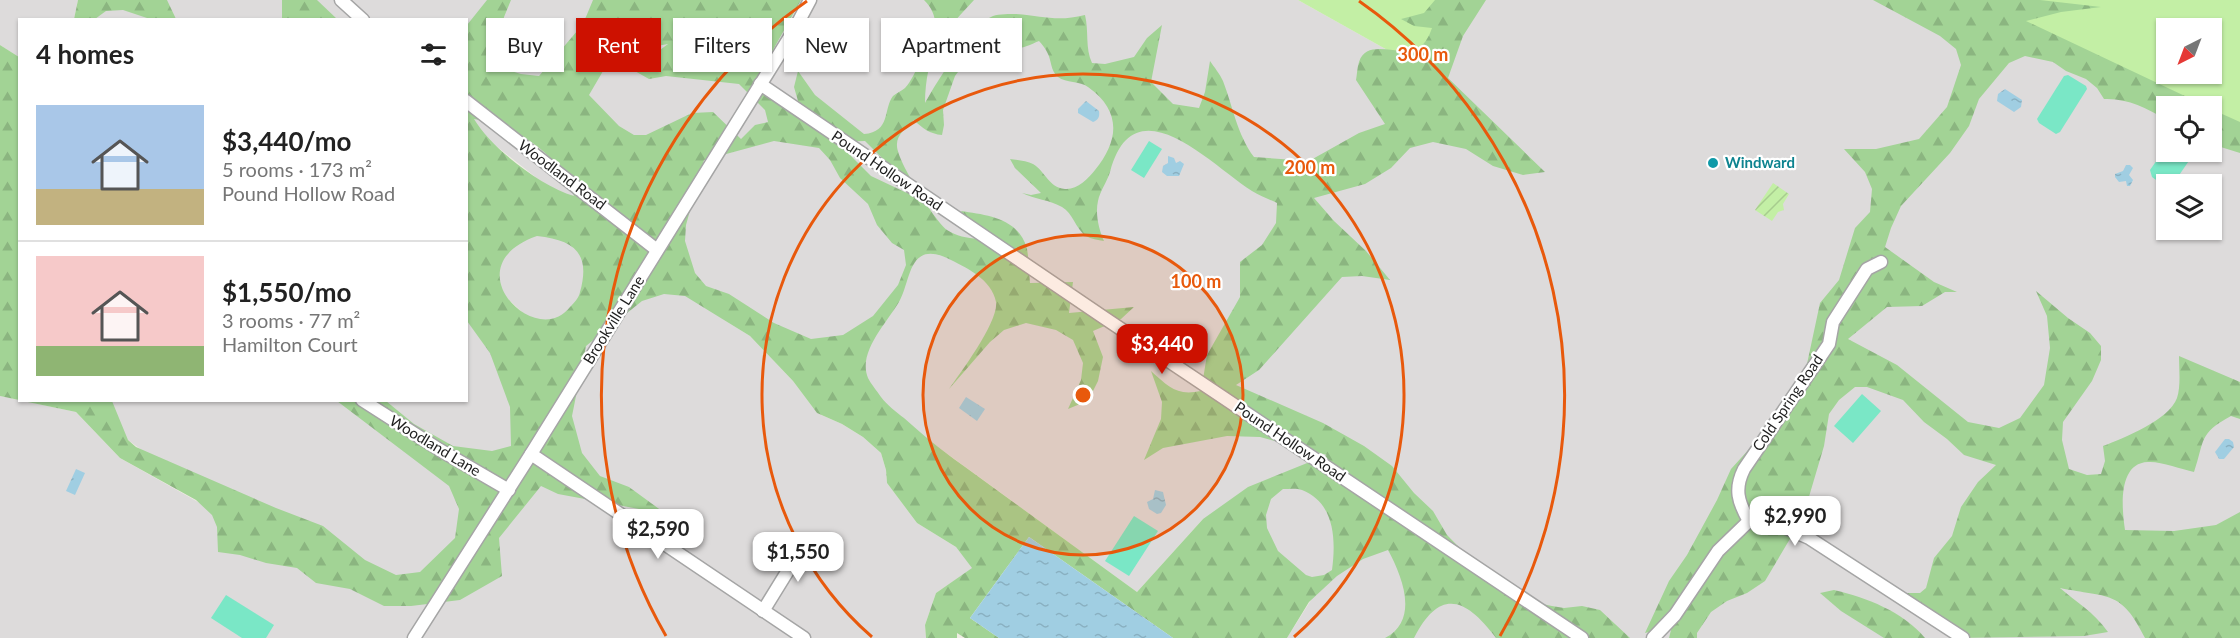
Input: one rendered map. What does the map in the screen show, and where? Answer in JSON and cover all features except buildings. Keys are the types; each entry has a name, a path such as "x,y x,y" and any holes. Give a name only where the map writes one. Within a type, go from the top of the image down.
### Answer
{"street":[{"path":"341,0 360,18"},
{"name":"Brookville Lane","path":"414,638 509,490 810,0"},
{"name":"Pound Hollow Road","path":"760,84 1582,638"},
{"name":"Woodland Road","path":"468,103 657,250"},
{"name":"Cold Spring Road","path":"1749,521 1741,507 1737,490 1744,469 1829,344 1833,322 1867,269 1881,262"},
{"name":"Woodland Lane","path":"365,402 440,450 509,490"},
{"path":"531,454 804,638"},
{"path":"1653,638 1675,615 1718,551 1749,521 1777,524 1809,538 1963,638"},
{"path":"763,610 792,564 819,543"}],"shaded area":[{"path":"0,0 78,0 74,18 18,18 18,56 0,45"},
{"path":"91,0 1298,0 1432,75 1474,0 1951,0 2156,101 2156,162 2222,162 2222,132 2240,141 2240,638 1287,638 1323,581 1263,562 1203,519 1137,592 931,442 721,318 750,336 793,381 817,413 842,424 863,437 881,453 887,483 917,523 956,547 973,568 936,593 925,625 926,638 0,638 0,396 18,400 18,402 76,412 120,458 260,537 128,440 99,402 468,402 468,307 541,330 474,267 543,183 471,126 468,129 468,18 85,18"}],"green space":[{"path":"78,0 167,0 176,18 147,18 123,10 106,11 96,18 74,18"},
{"path":"282,0 317,0 336,18 282,18"},
{"path":"487,0 511,0 504,18 486,18 486,72 514,72 539,76 542,72 564,72 564,46 576,32 576,72 602,72 589,95 619,126 634,135 646,135 692,113 713,112 741,139 755,125 768,122 765,110 739,84 666,76 649,79 637,72 661,72 661,49 668,44 661,45 661,18 586,18 593,0 801,0 791,18 784,18 784,30 772,52 772,18 673,18 673,72 761,72 755,82 775,103 798,101 794,87 799,72 815,95 864,134 879,129 893,96 907,86 915,72 928,72 925,103 944,72 958,72 943,110 942,135 927,130 914,120 902,132 897,142 903,164 934,215 950,232 974,239 978,239 961,211 981,214 1009,224 1023,239 1027,249 1030,283 1073,282 1069,313 1134,307 1121,319 1093,331 1103,357 1098,381 1090,397 1080,404 1068,409 1081,380 1083,363 1073,340 1056,330 1026,323 1004,330 990,342 949,389 986,333 992,321 996,302 989,287 977,275 947,258 925,254 913,265 900,300 870,347 866,368 868,378 889,406 937,446 1137,592 1203,519 1248,487 1327,455 1260,437 1227,436 1163,448 1144,460 1161,419 1162,402 1151,371 1173,389 1185,392 1201,391 1207,355 1240,297 1240,262 1262,245 1276,223 1277,203 1252,191 1175,138 1155,131 1137,133 1121,146 1099,197 1097,216 1104,241 1086,236 1062,207 1022,193 1031,195 1041,193 1015,168 1010,159 1033,164 1059,188 1074,188 1092,173 1109,148 1113,127 1107,106 1085,85 1058,77 1047,52 1039,41 1022,48 1022,18 990,18 1001,14 1058,18 1085,15 1092,63 1105,64 1134,57 1147,38 1162,25 1151,82 1173,104 1199,108 1205,92 1210,61 1223,81 1239,130 1254,157 1309,161 1359,133 1385,124 1356,80 1357,69 1363,55 1369,51 1384,49 1408,51 1415,50 1424,44 1432,28 1414,26 1401,19 1424,13 1435,0 1486,0 1463,36 1448,78 1545,172 1523,175 1493,166 1466,149 1433,142 1410,148 1391,168 1365,184 1314,198 1334,221 1366,251 1390,280 1362,276 1342,277 1259,370 1236,385 1323,423 1364,446 1392,466 1414,493 1433,511 1447,535 1508,597 1564,608 1582,606 1600,610 1630,638 1496,638 1474,614 1454,604 1443,605 1434,611 1414,638 1385,638 1396,630 1405,609 1402,585 1388,550 1363,559 1337,576 1309,602 1287,638 1173,638 1029,537 970,618 999,638 965,638 957,633 957,638 926,638 925,625 936,593 972,568 956,547 917,523 887,483 881,453 863,437 842,424 817,413 793,381 750,336 685,296 664,294 642,301 586,346 572,416 582,453 600,476 629,487 666,514 558,494 541,486 499,538 502,576 460,600 411,606 384,606 350,589 316,583 297,568 218,552 217,527 212,515 196,500 120,458 76,412 28,402 112,402 128,440 136,447 323,526 365,560 396,575 420,572 455,538 459,509 449,486 338,402 387,402 414,424 453,446 492,451 511,446 510,407 490,353 468,322 468,24","holes":["474,119 498,125 534,144 561,171 574,196 547,184 518,165 482,131","774,141 819,148 830,160 840,178 868,204 877,225 892,243 904,250 906,265 898,285 873,316 843,335 811,339 774,323 729,294 706,286 695,273 685,241 686,225 704,160","865,141 883,159 907,193 871,176 837,142","537,236 570,245 581,258 583,267 583,279 576,300 555,318 538,319 522,312 508,299 501,283 501,266 512,249","1283,489 1300,489 1313,496 1327,513 1334,547 1332,570 1324,575 1312,577 1306,575 1278,551 1267,528 1266,515 1271,499"]},
{"path":"924,0 974,0 958,18 934,18"},
{"path":"1298,0 1474,0 1432,75"},
{"path":"1873,0 2040,0 2101,7 2061,12 2026,21 2185,96 2156,96 2156,114 2129,102 2104,99 2097,88 2086,79 2066,71 2053,62 2025,56 2009,63 1979,99 1969,126 1950,153 1901,206 1885,247 1934,282 1957,292 1945,292 1922,306 1887,307 1848,339 1897,365 1968,422 1999,428 2020,418 2044,385 2050,348 2047,316 2036,291 2090,333 2101,346 2101,360 2092,381 2063,422 2062,440 2069,469 2087,475 2101,474 2105,461 2103,446 2156,421 2172,406 2179,388 2179,356 2240,382 2240,419 2231,416 2208,433 2194,472 2158,463 2138,464 2126,479 2123,511 2125,530 2174,531 2216,525 2240,512 2240,638 2145,638 2128,611 2112,598 2060,588 2091,613 2108,632 2084,636 1956,638 1902,593 1920,593 1926,588 1934,558 1952,536 1961,507 1978,482 1996,465 1964,455 1924,422 1903,400 1867,387 1855,387 1839,400 1829,414 1824,446 1803,517 1765,581 1711,612 1697,633 1697,638 1669,638 1672,626 1645,633 1669,581 1687,555 1731,469 1801,392 1820,303 1839,280 1855,228 1870,212 1872,189 1865,172 1844,149 1876,149 1919,139 1947,107 1961,65 1956,49 1940,36"},
{"path":"1951,0 2240,0 2240,141 2222,132 2222,96 2156,96 2156,100"},
{"path":"0,45 18,56 18,400 0,396"},
{"path":"2068,75 2086,86 2087,89 2060,132 2056,134 2039,123 2037,119 2064,76"},
{"path":"2222,114 2240,122 2240,153 2222,147"},
{"path":"1149,141 1162,149 1144,178 1131,170"},
{"path":"2156,161 2188,162 2180,174 2156,174 2156,180 2152,177 2150,170"},
{"path":"1773,183 1789,194 1783,204 1784,210 1778,212 1772,221 1755,210"},
{"path":"1862,394 1881,411 1853,443 1834,426"},
{"path":"1134,516 1158,531 1129,576 1105,561"},
{"path":"1834,590 1859,597 1895,613 1925,638 1884,638 1841,611 1820,593"},
{"path":"226,595 274,625 266,638 242,638 211,618"}],"water":[{"path":"2005,89 2022,100 2021,107 2014,112 1997,101 1998,94"},
{"path":"1086,101 1099,111 1098,118 1093,122 1078,113 1078,109"},
{"path":"1168,156 1174,158 1176,163 1180,161 1184,164 1179,176 1167,176 1162,172 1163,166 1168,163"},
{"path":"2126,165 2133,168 2129,175 2133,180 2130,186 2127,186 2126,181 2119,182 2115,177 2115,174 2123,171"},
{"path":"966,397 985,409 977,421 959,408"},
{"path":"2225,439 2233,442 2234,447 2224,459 2219,459 2215,452"},
{"path":"76,469 85,473 75,495 66,491"},
{"path":"1155,490 1163,492 1166,505 1161,513 1157,514 1149,509 1147,502 1153,499"},
{"path":"1029,537 1173,638 999,638 970,618"}],"place":[{"name":"Windward","path":"1713,163"}]}
